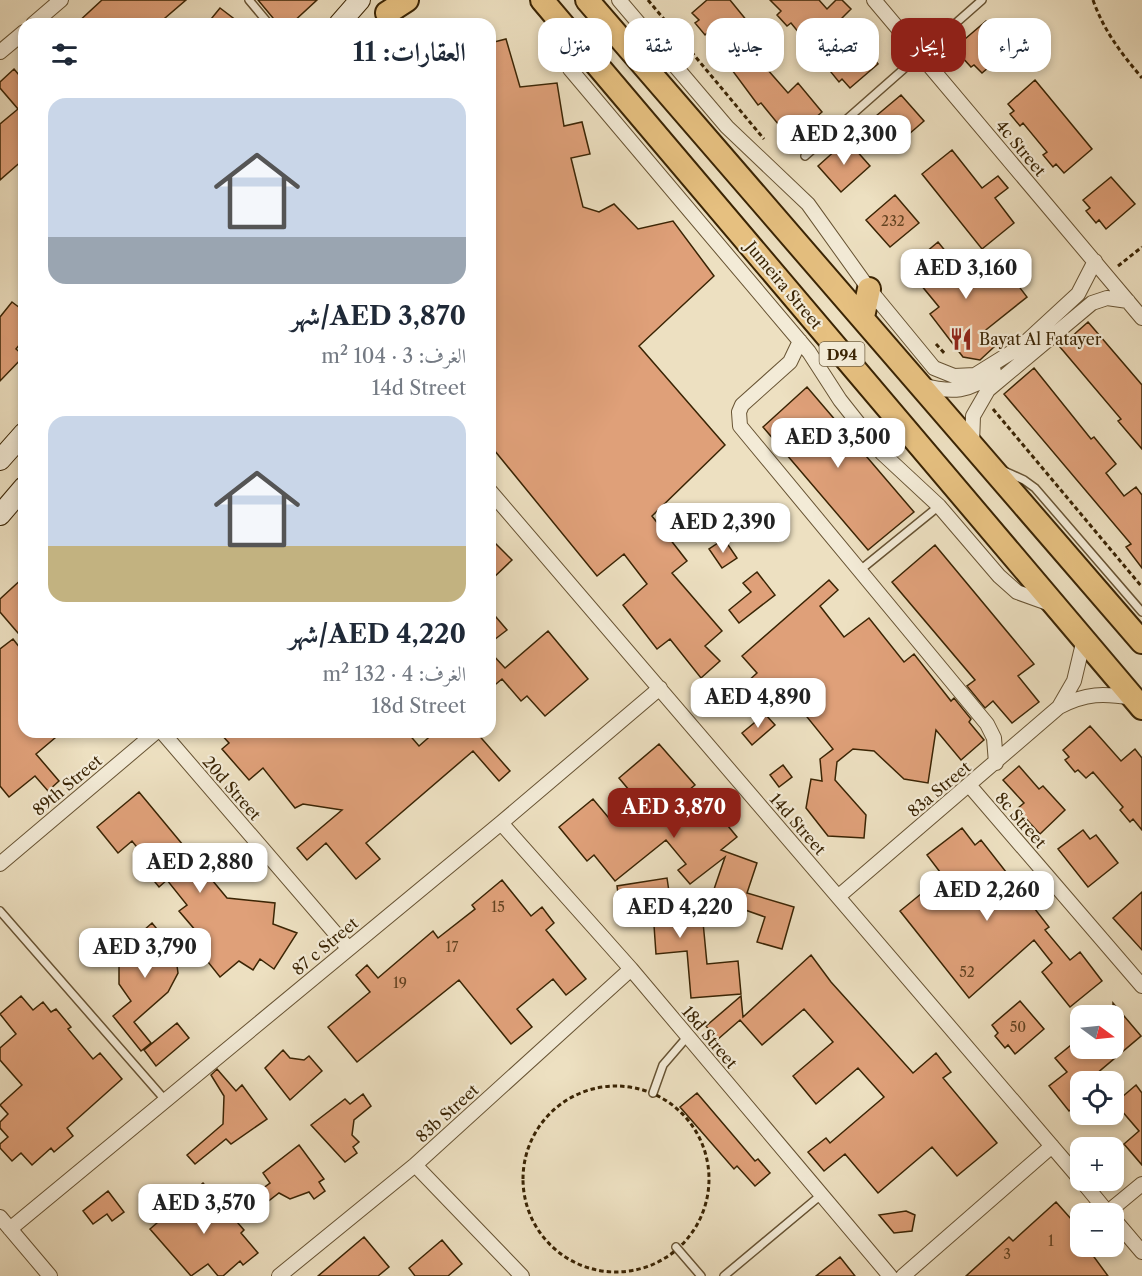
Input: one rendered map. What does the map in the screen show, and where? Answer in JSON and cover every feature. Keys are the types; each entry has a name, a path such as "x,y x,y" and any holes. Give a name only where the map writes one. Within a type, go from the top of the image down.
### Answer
{"main road":[{"path":"344,18 360,0"},
{"path":"388,12 407,0"},
{"name":"Jumeira Street","path":"542,0 557,18"},
{"name":"D94","path":"587,0 1142,642"},
{"name":"Jumeira Street","path":"602,72 1138,703"},
{"path":"863,317 869,289"},
{"path":"0,460 18,440"},
{"path":"0,515 18,494"}],"street":[{"path":"40,18 61,0"},
{"path":"619,0 728,127 808,204 869,289 926,360 944,373 965,377 975,375 1020,347"},
{"name":"4c Street","path":"874,0 891,20"},
{"path":"0,52 18,37"},
{"path":"573,72 800,341 840,400 882,453 939,506 1008,584 1029,597 1056,606"},
{"name":"4c Street","path":"935,72 1142,318"},
{"path":"921,385 949,391 974,386 1078,294 1095,261"},
{"path":"972,444 973,416 987,390 1092,303 1107,298 1128,301"},
{"path":"800,341 790,362 742,405 740,426 987,724 994,738 996,763"},
{"name":"14d Street","path":"496,498 1070,1167"},
{"name":"83a Street","path":"1059,707 1074,681 1084,639"},
{"name":"87 c Street","path":"10,1229 501,823 660,688"},
{"name":"83a Street","path":"839,896 1059,707 1087,694 1103,693 1138,703"},
{"name":"89th Street","path":"0,864 149,738"},
{"name":"20d Street","path":"167,738 348,948"},
{"name":"8c Street","path":"969,784 1142,986"},
{"name":"18d Street","path":"501,823 631,969 890,1276"},
{"name":"83b Street","path":"279,1276 415,1165 631,969"},
{"path":"903,1276 1052,1146"},
{"path":"415,1165 522,1276"},
{"path":"1122,1203 1142,1184"},
{"name":"14d Street","path":"1090,1191 1101,1203"},
{"path":"0,1217 51,1276"},
{"name":"14d Street","path":"1124,1231 1142,1252"}],"lane":[{"path":"249,0 265,18"},
{"path":"962,18 982,0"},
{"path":"805,156 901,72"},
{"path":"991,466 1013,474 1035,488 1142,612"},
{"path":"859,572 939,506"},
{"path":"0,911 166,1101"},
{"path":"653,1093 663,1065 688,1036"},
{"path":"724,1276 821,1195"},
{"path":"676,1247 701,1276"}],"path":[{"path":"1093,0 1114,44 1142,78"},
{"path":"1107,275 1142,247"},
{"path":"987,390 995,398 989,405 1142,587"},
{"path":"604,1087 638,1088 653,1093 670,1104 696,1132 710,1166 710,1191 702,1214 676,1247 658,1260 630,1273 601,1274 587,1270 562,1255 541,1236 531,1216 526,1194 527,1152 538,1129 554,1110 578,1095 604,1087"}],"building":[{"path":"102,0 186,0 165,18 82,18"},
{"path":"258,0 317,0 298,18 273,18"},
{"path":"707,0 730,0 745,18 706,18 705,35 695,23 699,20 692,13"},
{"path":"770,0 819,0 827,9 836,0 842,0 851,9 842,18 796,18 796,29 791,23 787,26 784,18 777,15 781,11"},
{"path":"220,8 233,18 212,18"},
{"path":"978,28 978,69 974,65 971,67 966,62 966,38"},
{"path":"506,39 520,87 557,83 564,126 582,122 590,154 571,158 583,207 599,212 614,204 638,229 673,221 714,276 639,346 725,445 652,516 687,561 672,573 722,631 705,646 720,661 701,678 670,639 657,649 623,605 647,584 624,554 597,576 496,452 496,42"},
{"path":"14,69 18,74 18,109 0,88 0,82"},
{"path":"733,72 770,72 788,93 798,83 822,112 794,136 786,127 783,130 761,103 758,105"},
{"path":"831,72 869,72 850,88 842,79 839,82"},
{"path":"1035,80 1092,149 1064,173 1056,164 1053,167 1043,155 1047,152 1023,123 1020,126 1010,114 1014,111 1008,104"},
{"path":"901,95 924,121 893,148 870,121"},
{"path":"18,109 18,164 0,180 0,124"},
{"path":"847,140 870,166 841,192 818,166"},
{"path":"952,150 982,188 998,176 1008,188 995,198 1014,223 982,249 922,174"},
{"path":"1111,177 1135,204 1106,229 1099,220 1096,223 1086,211 1090,208 1083,200"},
{"path":"895,195 919,223 890,247 866,220"},
{"path":"938,242 973,285 1001,263 1027,297 982,333 994,347 980,360 963,357 930,314 939,307 907,268"},
{"path":"12,302 18,306 18,346 16,349 18,362 0,381 0,317"},
{"path":"1088,322 1142,385 1142,449 1118,421 1121,419 1060,347"},
{"path":"1034,368 1091,439 1094,437 1116,464 1106,473 1124,496 1136,487 1142,495 1142,568 1126,547 1131,544 1004,394"},
{"path":"807,387 914,512 868,550 763,427"},
{"path":"724,539 737,558 722,568 709,549"},
{"path":"496,544 512,560 496,575"},
{"path":"935,545 1034,664 1018,676 1039,702 1012,723 993,701 985,708 967,686 975,680 892,582"},
{"path":"757,572 775,595 739,623 729,610 751,592 743,583"},
{"path":"829,580 838,590 820,606 844,637 869,618 904,662 914,654 951,701 954,698 984,740 961,760 936,730 928,783 904,779 874,751 853,749 837,762 835,780 866,815 864,838 828,836 806,808 811,779 822,781 820,759 833,749 778,681 747,708 734,694 757,673 742,656"},
{"path":"18,582 18,633 0,612 0,599"},
{"path":"496,617 507,630 496,638"},
{"path":"548,631 588,679 545,716 527,696 521,701 502,679 496,684 496,658 505,668"},
{"path":"13,639 18,645 18,738 55,738 36,754 59,781 48,791 35,776 9,797 0,786 0,649"},
{"path":"765,714 775,725 752,745 742,733"},
{"path":"1090,726 1121,761 1135,749 1142,758 1142,830 1133,819 1130,822 1120,810 1123,807 1093,772 1086,778 1078,770 1075,772 1065,760 1069,757 1063,750"},
{"path":"224,738 412,738 419,746 428,738 481,738 510,771 499,781 473,751 366,843 380,859 356,879 326,843 307,860 297,848 342,810 303,804 295,808 263,768 249,780 222,749 229,743"},
{"path":"659,744 695,785 689,790 714,819 719,815 737,837 721,850 757,863 747,893 794,907 782,949 757,942 765,917 711,898 725,857 690,884 678,870 686,864 666,840 615,881 594,855 587,861 559,827 593,799 613,823 639,802 619,778"},
{"path":"783,765 792,777 779,787 770,775"},
{"path":"1019,766 1039,789 1043,786 1065,810 1040,834 1017,809 1024,803 1003,780"},
{"path":"139,792 227,898 275,903 273,924 297,933 274,969 260,959 253,970 239,961 220,977 188,937 196,931 179,911 187,905 167,880 159,887 146,871 152,866 132,841 118,853 97,827"},
{"path":"962,828 975,845 981,840 1049,927 1045,930 1070,960 1080,952 1102,981 1070,1007 1042,972 1052,963 1034,940 969,998 900,911 943,876 927,855"},
{"path":"1083,830 1090,839 1096,835 1118,863 1088,887 1058,849"},
{"path":"667,878 674,925 703,922 707,964 738,961 741,994 691,998 687,951 656,954 653,911 621,916 617,886"},
{"path":"502,880 531,916 542,907 554,923 546,930 586,979 566,995 553,979 517,1009 532,1027 511,1044 459,980 357,1062 328,1027 370,992 356,975 367,965 378,978 433,931 438,938 475,909 472,905"},
{"path":"1142,892 1142,950 1113,918"},
{"path":"152,923 175,951 178,973 168,992 134,1022 151,1043 141,1051 113,1016 131,1001 119,984 119,952"},
{"path":"811,955 831,982 913,1073 936,1053 951,1072 943,1078 997,1143 957,1176 932,1147 878,1193 845,1154 824,1171 808,1152 826,1138 830,1143 884,1097 858,1068 816,1104 793,1076 833,1042 804,1009 762,1045 740,1020 717,1040 706,1026 741,996 743,1017"},
{"path":"21,996 33,1010 43,1002 51,1012 56,1009 71,1027 68,1029 93,1059 100,1053 122,1079 67,1128 73,1136 54,1152 51,1148 32,1165 21,1153 12,1161 0,1148 0,1144 8,1137 0,1128 0,1122 8,1114 0,1105 22,1085 0,1060 0,1048 16,1034 0,1014"},
{"path":"1020,1001 1044,1029 1015,1054 1008,1045 1005,1048 995,1036 998,1033 992,1025"},
{"path":"1124,1016 1141,1036 1124,1050"},
{"path":"177,1023 189,1038 156,1066 144,1050"},
{"path":"1070,1046 1070,1059 1114,1059 1100,1071 1070,1071 1069,1111 1049,1086 1067,1072 1055,1058"},
{"path":"283,1050 290,1058 304,1060 309,1056 322,1071 290,1100 265,1068"},
{"path":"217,1069 236,1091 242,1085 267,1119 231,1144 226,1139 195,1164 187,1155 223,1124 224,1096 211,1075"},
{"path":"1136,1085 1142,1093 1142,1165 1124,1144 1139,1131 1124,1114 1124,1095"},
{"path":"697,1093 755,1161 758,1159 770,1173 755,1186 737,1166 734,1169 680,1107"},
{"path":"363,1094 371,1106 354,1120 352,1135 359,1142 353,1147 357,1153 345,1162 311,1125 345,1099 350,1104"},
{"path":"299,1145 324,1179 319,1182 325,1191 314,1199 309,1192 290,1199 279,1193 266,1203 258,1192 270,1183 263,1173"},
{"path":"203,1183 244,1230 241,1233 258,1253 243,1265 240,1261 223,1276 218,1276 208,1264 191,1276 150,1229"},
{"path":"108,1191 124,1212 112,1221 107,1214 93,1224 83,1211"},
{"path":"1056,1202 1070,1218 1070,1257 1094,1257 1108,1276 966,1276 1009,1237 1013,1241"},
{"path":"906,1211 915,1215 912,1231 894,1233 879,1215"},
{"path":"364,1237 389,1267 378,1276 318,1276"},
{"path":"442,1240 462,1264 448,1276 415,1276 409,1268"},
{"path":"840,1257 855,1276 816,1276"}],"place":[{"name":"Bayat Al Fatayer","path":"961,339"}]}
